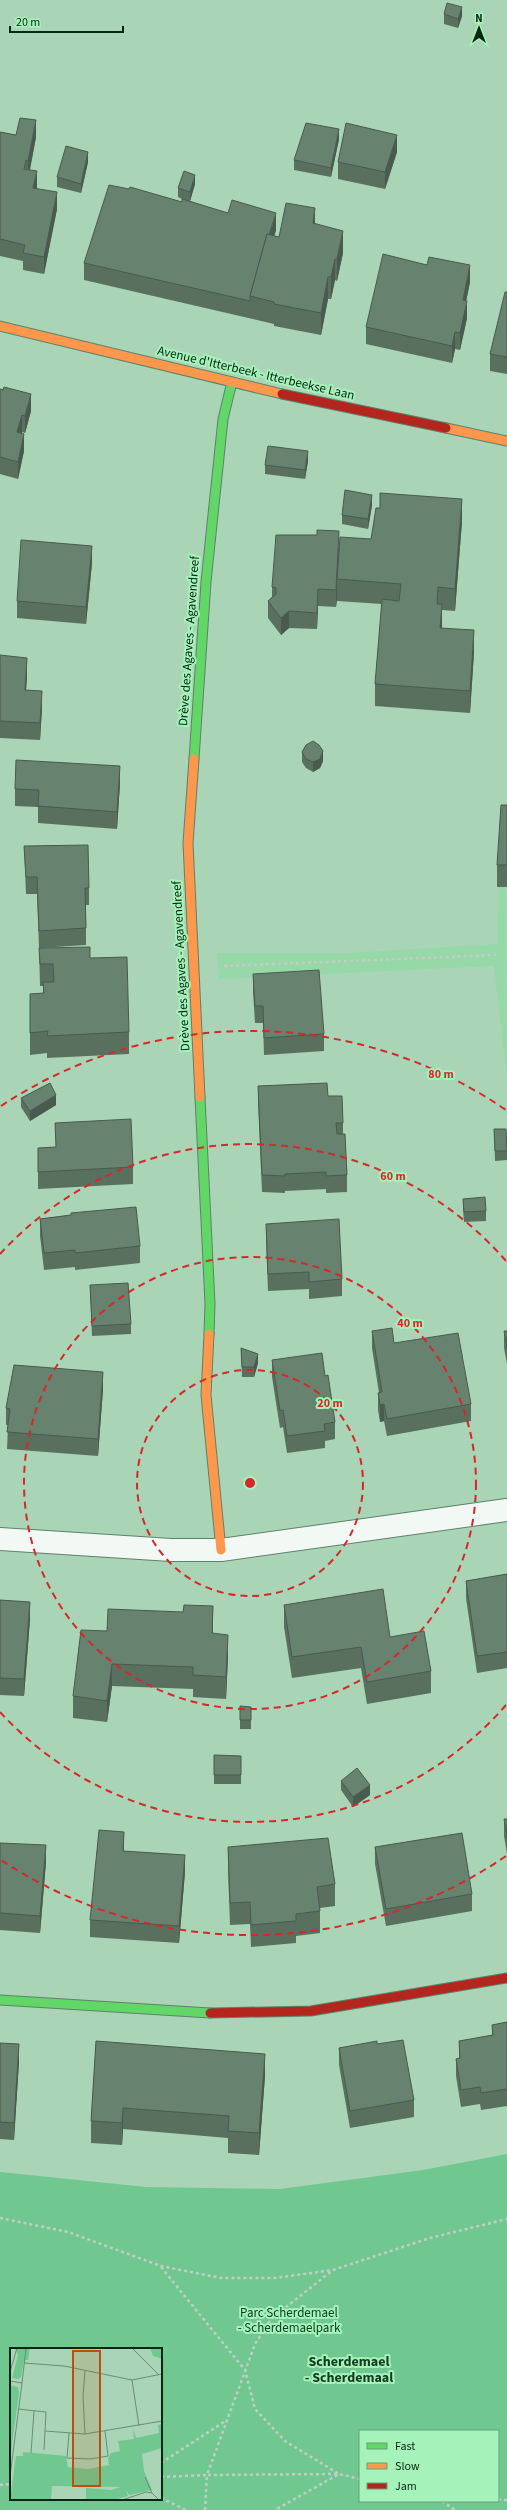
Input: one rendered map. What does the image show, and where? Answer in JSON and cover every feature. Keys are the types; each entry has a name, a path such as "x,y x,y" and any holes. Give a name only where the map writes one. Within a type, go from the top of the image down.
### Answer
{"street":[{"name":"Avenue d'Itterbeek - Itterbeekse Laan","path":"0,326 232,382 507,441"},
{"name":"Drève des Agaves - Agavendreef","path":"221,1550 206,1396 210,1304 188,843 206,582 224,419 232,382"},
{"path":"0,1539 171,1550 221,1550 507,1510"},
{"path":"0,2000 204,2013 311,2010 507,1978"}],"path":[{"path":"218,966 496,955"},
{"path":"0,2218 68,2232 160,2266 221,2278 275,2278 333,2270 430,2238 507,2219"},
{"path":"160,2266 245,2370 255,2409 285,2441 339,2474"},
{"path":"205,2510 207,2475 255,2344 271,2319 333,2270"},
{"path":"162,2462 227,2419"},
{"path":"275,2510 339,2474"},
{"path":"162,2477 207,2475 339,2474 359,2478"},
{"path":"0,2485 10,2484"},
{"path":"162,2498 186,2510"},
{"path":"443,2502 454,2510"}],"shaded area":[{"path":"505,804 507,1079 494,966 219,979 217,953 349,953 497,944 501,827 504,826"}],"green space":[{"name":"Parc Scherdemael - Scherdemaelpark","path":"507,2154 507,2510 0,2510 0,2172 146,2187 280,2189 423,2170"}],"building":[{"path":"447,3 462,7 458,19 444,14"},
{"path":"20,118 36,120 28,161 26,160 24,169 37,171 33,188 57,192 44,257 23,253 25,245 0,239 0,132 16,135"},
{"path":"306,123 339,129 331,168 294,160"},
{"path":"346,123 397,135 385,172 338,162"},
{"path":"66,146 88,152 81,184 57,177"},
{"path":"184,171 195,175 190,192 178,188"},
{"path":"109,185 129,189 130,187 182,202 182,199 228,213 232,200 276,213 269,235 267,234 250,296 250,301 84,263"},
{"path":"286,203 315,208 313,223 343,231 337,259 335,259 331,277 328,277 321,313 274,304 274,302 250,296 267,234 279,237"},
{"path":"383,254 427,265 429,257 470,265 463,300 467,301 460,333 455,332 452,346 366,327"},
{"path":"505,292 507,292 507,357 490,354"},
{"path":"4,387 31,394 25,416 22,415 17,432 24,434 18,462 0,457 0,389 3,390"},
{"path":"268,446 308,451 305,470 265,465"},
{"path":"345,490 372,495 368,519 342,515"},
{"path":"380,493 462,499 455,589 438,587 437,604 442,604 440,628 474,630 470,691 375,684 382,599 399,601 401,584 337,579 340,537 371,539 376,508 380,508"},
{"path":"317,530 339,531 336,590 318,589 317,613 289,611 281,618 268,601 276,594 276,588 272,587 276,535 317,535"},
{"path":"21,540 92,546 86,607 17,601"},
{"path":"0,655 27,658 25,690 42,691 40,723 0,721"},
{"path":"313,741 319,745 323,751 320,759 313,762 306,759 302,752 306,745"},
{"path":"16,760 120,766 117,812 38,806 39,790 15,789"},
{"path":"501,805 507,805 507,865 497,865"},
{"path":"88,845 89,888 85,888 86,928 39,931 37,877 26,877 24,846"},
{"path":"90,947 90,958 127,957 129,1032 47,1036 48,1031 30,1033 30,994 44,993 43,982 54,982 53,964 40,964 39,948"},
{"path":"319,970 324,1034 264,1038 263,1006 255,1006 253,974"},
{"path":"50,1083 56,1095 30,1111 21,1098"},
{"path":"327,1083 328,1096 342,1096 343,1123 336,1123 337,1134 345,1134 347,1175 326,1176 326,1172 285,1174 285,1176 262,1175 258,1086"},
{"path":"131,1119 133,1167 38,1172 38,1148 56,1147 55,1123"},
{"path":"494,1129 506,1129 507,1151 495,1151"},
{"path":"485,1197 486,1211 464,1212 463,1199"},
{"path":"136,1207 140,1246 75,1253 75,1250 44,1253 40,1219 71,1215 71,1213"},
{"path":"339,1219 342,1279 309,1282 309,1272 268,1274 266,1224"},
{"path":"128,1283 131,1324 92,1326 90,1285"},
{"path":"392,1328 394,1343 458,1333 471,1404 387,1419 384,1404 380,1405 378,1393 382,1392 372,1331"},
{"path":"504,1331 507,1331 507,1348"},
{"path":"241,1348 258,1354 254,1367 242,1367"},
{"path":"322,1353 325,1376 328,1375 335,1422 324,1424 325,1431 287,1436 283,1410 280,1411 272,1360"},
{"path":"14,1365 103,1372 98,1439 7,1432 10,1409 6,1408"},
{"path":"507,1574 507,1652 477,1656 466,1581"},
{"path":"383,1589 390,1637 424,1631 431,1671 367,1682 361,1647 292,1657 284,1605"},
{"path":"0,1600 30,1602 24,1679 0,1678"},
{"path":"184,1605 213,1606 212,1633 228,1635 226,1677 193,1675 193,1667 112,1664 107,1701 73,1696 81,1630 107,1631 108,1609 183,1612"},
{"path":"240,1706 251,1707 251,1720 240,1720"},
{"path":"214,1755 241,1756 241,1775 214,1775"},
{"path":"357,1768 370,1785 353,1797 341,1781"},
{"path":"504,1819 507,1819 507,1837"},
{"path":"99,1830 124,1832 123,1851 185,1855 179,1926 90,1920"},
{"path":"462,1833 472,1894 386,1909 375,1847"},
{"path":"328,1838 335,1884 317,1887 320,1911 296,1914 296,1921 251,1925 250,1902 230,1903 228,1847"},
{"path":"0,1843 46,1845 40,1916 0,1913"},
{"path":"507,2022 507,2089 481,2093 480,2087 461,2090 456,2059 460,2058 459,2041 493,2035 492,2025"},
{"path":"403,2040 414,2100 350,2111 339,2048 377,2041 377,2044"},
{"path":"96,2041 265,2054 259,2133 228,2131 229,2116 123,2108 122,2123 91,2121"},
{"path":"0,2043 19,2044 14,2123 0,2122"}],"traffic: fast":[{"path":"194,759 206,582 223,419 232,382"},
{"path":"200,1097 210,1304 209,1334"},
{"path":"0,2000 210,2013"}],"traffic: slow":[{"path":"0,326 282,394"},
{"path":"446,428 507,441"},
{"path":"194,759 188,843 200,1097"},
{"path":"209,1334 206,1395 221,1550"}],"traffic: jam":[{"path":"282,394 446,428"},
{"path":"210,2013 311,2011 507,1978"}],"district":[{"name":"Scherdemael - Scherdemaal","path":"349,2370"}]}
